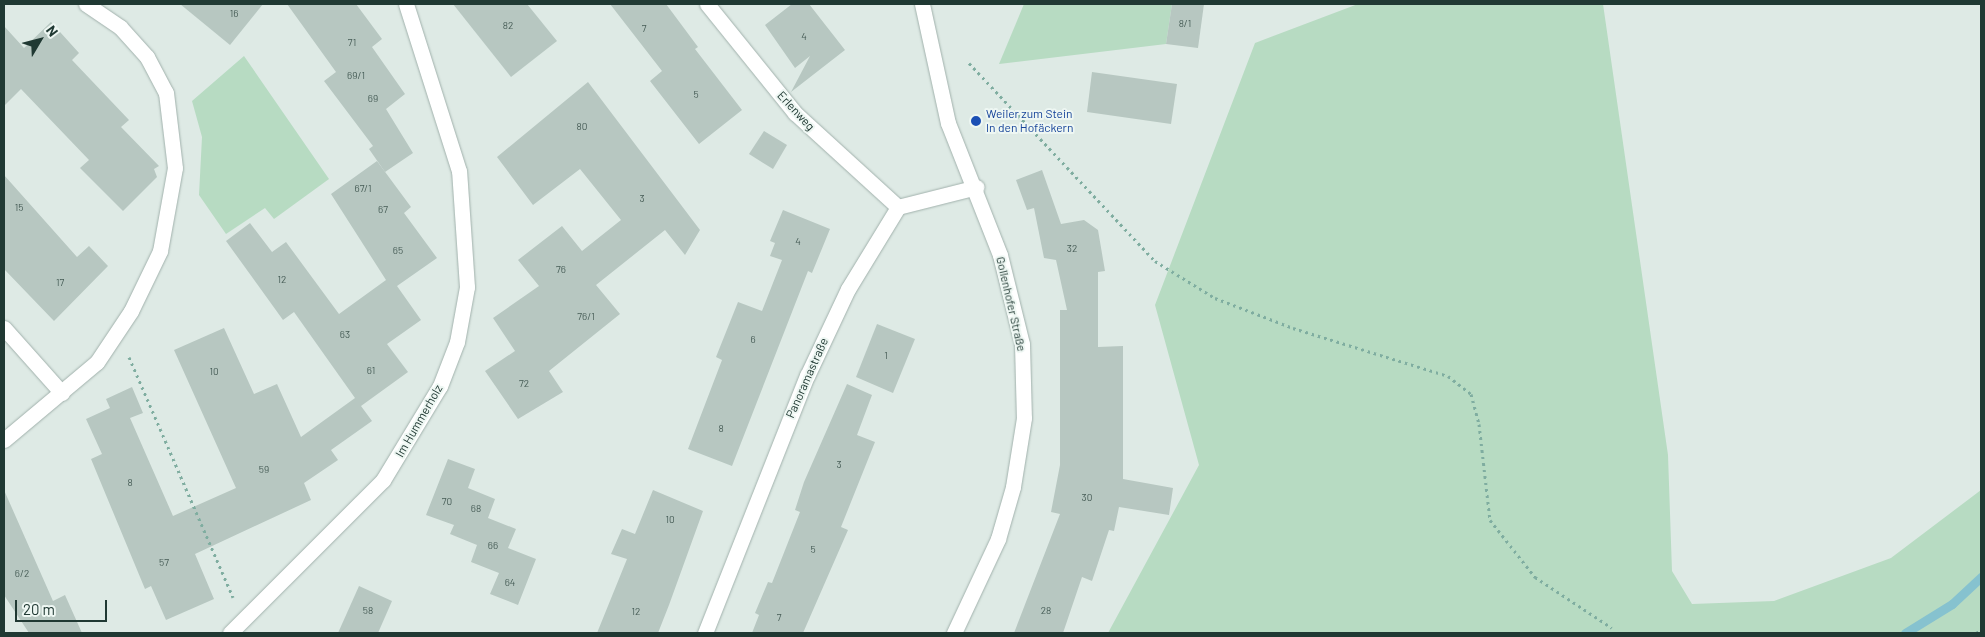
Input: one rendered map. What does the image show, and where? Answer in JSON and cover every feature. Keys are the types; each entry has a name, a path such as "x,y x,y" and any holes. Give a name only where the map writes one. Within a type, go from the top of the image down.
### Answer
{"street":[{"path":"4,440 62,394 97,362 118,331 160,251 175,168 173,125 166,93 147,57 120,27 86,4"},
{"name":"Im Hummerholz","path":"230,633 383,480 440,386 457,342 467,286 459,170 406,4"},
{"name":"Erlenweg","path":"707,4 795,113 898,207"},
{"name":"Gollenhofer Straße","path":"922,4 948,123 976,187 1000,255 1022,344 1024,418 1013,487 998,539 954,633"},
{"path":"898,207 976,187"},
{"name":"Panoramastraße","path":"705,633 807,376 848,289 898,207"},
{"path":"4,328 62,394"}],"path":[{"path":"968,63 1155,261 1215,298 1292,328 1448,376 1471,394 1479,424 1490,520 1535,577 1612,628"},
{"path":"118,331 243,620"},
{"path":"1976,633 1981,630"}],"green space":[{"path":"1024,4 1172,4 1166,44 999,64"},
{"path":"1358,4 1603,4 1668,455 1672,571 1692,604 1774,601 1891,558 1981,490 1981,633 1108,633 1199,465 1155,305 1255,43"},
{"path":"244,56 329,179 274,219 265,208 226,234 199,195 202,137 192,101"}],"building":[{"path":"180,4 263,4 230,45"},
{"path":"287,4 356,4 382,39 372,47 405,94 386,109 413,153 385,172 369,149 373,146 324,81 336,72"},
{"path":"453,4 527,4 557,41 511,77"},
{"path":"610,4 666,4 698,47 695,49 742,110 699,144 650,81 662,71"},
{"path":"792,4 809,4 845,50 791,92 810,56 795,68 765,25"},
{"path":"1172,4 1204,4 1198,48 1166,44"},
{"path":"51,22 79,53 72,60 129,120 121,127 159,166 154,169 157,177 123,211 80,168 89,160 21,89 4,106 4,26 24,48"},
{"path":"1092,72 1177,84 1171,124 1087,112"},
{"path":"588,82 700,230 685,255 665,230 596,285 620,314 549,371 563,392 518,419 485,371 515,351 493,318 539,286 518,260 562,226 582,251 621,220 580,169 533,205 497,157"},
{"path":"764,131 787,145 773,169 749,154"},
{"path":"377,161 411,207 404,213 437,258 397,286 421,320 387,344 408,372 361,406 372,421 331,450 338,460 304,483 311,500 195,554 214,599 166,620 151,586 145,589 91,459 102,454 86,419 110,408 106,399 132,387 143,413 130,418 173,516 236,488 174,350 224,328 254,394 277,384 301,437 355,398 294,312 283,320 226,241 250,223 272,252 286,242 339,314 386,280 331,194"},
{"path":"1042,170 1061,224 1084,220 1098,230 1105,271 1098,272 1098,347 1123,346 1123,479 1173,488 1169,515 1119,507 1114,531 1109,530 1092,581 1082,577 1063,633 1014,633 1060,514 1051,512 1060,465 1060,310 1067,310 1056,260 1044,258 1034,208 1027,210 1016,180"},
{"path":"4,175 77,257 89,246 108,266 54,321 4,269"},
{"path":"783,210 830,229 812,273 808,271 732,466 688,449 722,360 716,357 738,302 762,311 782,260 770,256 775,243 770,241"},
{"path":"877,324 915,339 893,393 856,377"},
{"path":"847,384 872,395 857,435 875,442 841,527 848,530 803,633 752,633 759,615 755,613 768,582 772,583 800,512 795,510 804,482"},
{"path":"448,459 475,469 468,488 495,499 488,518 516,529 508,548 536,559 518,605 490,594 499,573 471,562 477,545 450,534 454,525 426,515"},
{"path":"4,490 53,601 65,595 82,633 29,633 4,595"},
{"path":"653,490 703,511 669,605 658,633 597,633 627,559 611,554 622,529 635,534"},
{"path":"359,586 392,601 378,633 338,633"}],"waterway":[{"path":"1905,633 1952,604 1981,577"}],"place":[{"name":"Weiler zum Stein In den Hofäckern","path":"976,121"}]}
